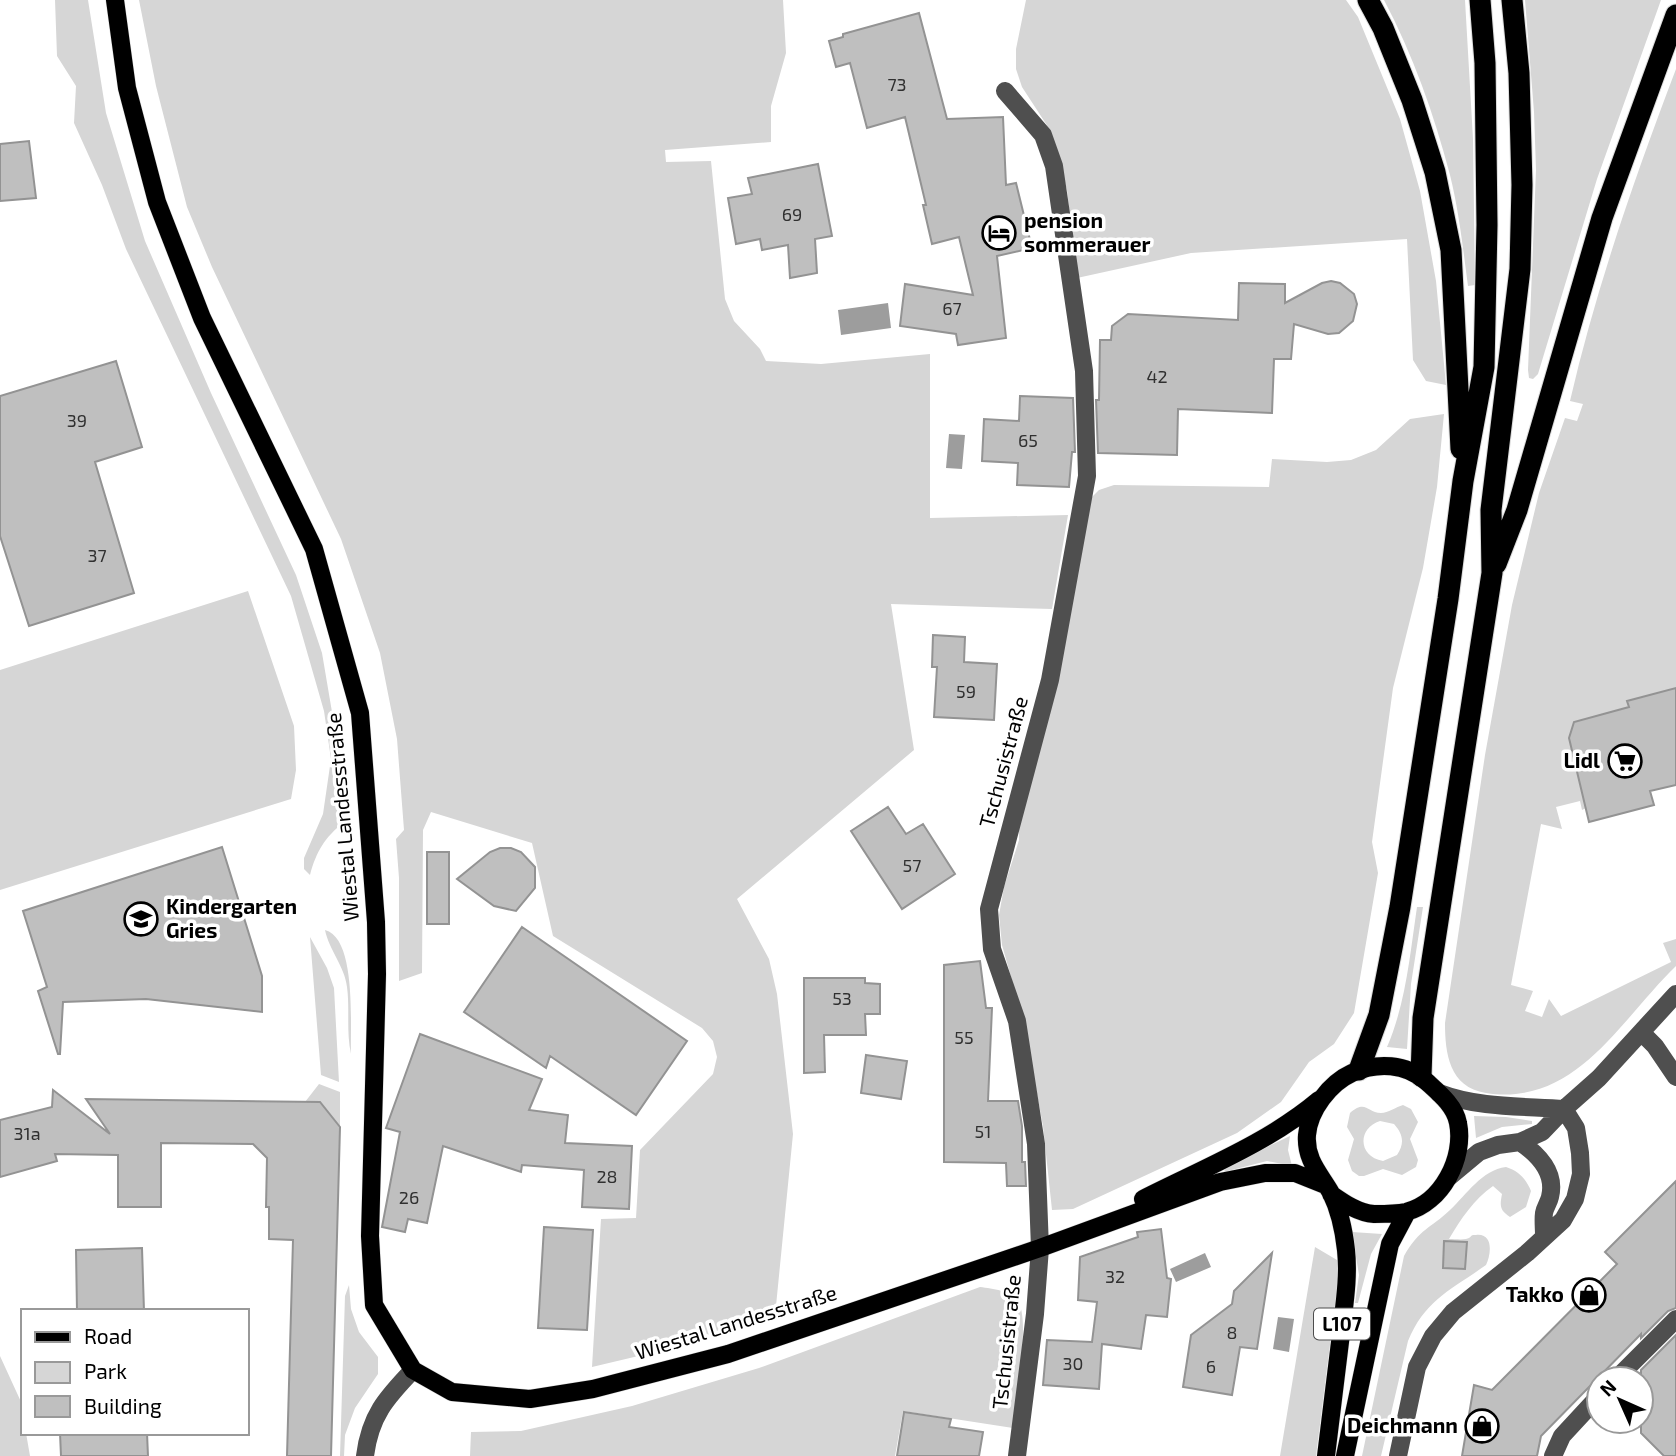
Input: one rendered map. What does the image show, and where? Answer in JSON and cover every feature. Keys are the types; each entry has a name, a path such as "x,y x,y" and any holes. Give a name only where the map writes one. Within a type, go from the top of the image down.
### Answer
{"highway":[{"path":"1368,0 1383,28 1412,100 1435,172 1451,250 1463,481"},
{"path":"1359,1070 1379,1015 1400,907 1448,599 1463,481 1484,367 1487,225 1485,63 1480,0"},
{"path":"1420,1076 1423,1018 1492,573 1491,510 1520,269 1522,185 1519,73 1512,0"},
{"path":"1492,573 1517,510 1602,218 1676,15"}],"main road":[{"name":"Wiestal Landesstraße","path":"115,0 127,88 158,202 202,318 314,549 360,713 376,922 377,987 370,1236 374,1305 413,1370 452,1392 530,1399 593,1389 728,1354 1246,1175 1295,1174 1328,1189"},
{"name":"L107","path":"1326,1456 1348,1275 1342,1227 1328,1189 1311,1159 1307,1136 1314,1113 1337,1083 1359,1070 1396,1066 1420,1076 1451,1106 1458,1122 1458,1150 1449,1177 1431,1198 1407,1212 1372,1214 1350,1207 1328,1189"},
{"name":"Wiestal Landesstraße","path":"1068,1237 1249,1145 1294,1119 1324,1097"},
{"name":"L107","path":"1345,1456 1390,1244 1407,1212"}],"street":[{"name":"Tschusistraße","path":"1005,92 1043,135 1054,166 1084,372 1087,476 1050,680 989,909 992,949 1017,1021 1036,1144 1040,1248 1035,1314 1017,1456"},
{"path":"1449,1177 1479,1152 1498,1145 1520,1142 1542,1132 1599,1078 1676,994"},
{"path":"1641,1032 1655,1046 1676,1077"},
{"path":"1439,1093 1476,1103 1564,1109"},
{"path":"1398,1456 1417,1367 1433,1336 1453,1312 1527,1253 1563,1220 1575,1199 1581,1174 1576,1128 1564,1109"},
{"path":"1520,1142 1533,1151 1545,1165 1550,1178 1550,1195 1544,1212 1544,1235"},
{"path":"1630,1365 1676,1319"},
{"path":"365,1456 367,1437 385,1399 413,1370"},
{"path":"1553,1456 1562,1436 1585,1411"}],"green space":[{"path":"55,0 88,0 106,113 145,241 211,393 296,575 322,653 332,712 344,822 322,846 310,875 304,869 304,858 323,814 331,759 324,711 291,596 126,249 102,185 74,123 76,86 57,56"},
{"path":"139,0 783,0 786,53 771,106 771,142 665,150 666,162 711,161 725,299 734,321 760,349 766,361 821,364 930,354 930,518 1068,515 1052,609 891,604 914,750 737,899 769,959 777,994 793,1134 775,1316 651,1353 592,1367 601,1219 636,1218 640,1150 713,1074 717,1057 713,1041 702,1028 553,936 532,843 431,812 423,830 422,973 399,981 399,878 396,839 404,830 397,739 380,653 341,539 212,267 187,207 156,86"},
{"path":"1026,0 1346,0 1358,17 1400,119 1420,191 1436,281 1446,385 1426,381 1413,360 1407,239 1191,253 1077,278 1067,190 1050,130 1022,87 1016,69 1016,49"},
{"path":"1384,0 1465,0 1473,139 1475,285 1468,286 1456,202 1437,130 1422,85"},
{"path":"1525,0 1661,0 1597,179 1538,374 1533,379 1529,378 1528,370 1536,170"},
{"path":"1676,69 1676,688 1627,701 1632,721 1574,722 1569,738 1586,808 1582,810 1580,801 1556,807 1562,829 1541,824 1511,985 1533,991 1525,1011 1542,1017 1549,999 1561,1016 1671,962 1663,943 1676,939 1676,966 1615,1034 1571,1073 1546,1087 1518,1094 1486,1093 1474,1090 1457,1076 1448,1057 1445,1023 1485,755 1512,605 1539,493 1565,418 1577,421 1583,404 1570,401 1580,359 1631,192"},
{"path":"1444,414 1437,487 1423,568 1393,688 1372,842 1378,873 1354,1013 1334,1044 1309,1062 1281,1102 1237,1133 1073,1209 1052,1210 1043,1126 1023,1019 1002,945 999,915 1004,887 1019,840 1019,816 1058,678 1091,498 1099,490 1114,485 1269,487 1272,459 1327,462 1351,460 1376,450 1410,419"},
{"path":"248,591 294,726 296,770 291,799 0,890 0,670"},
{"path":"1417,907 1423,907 1411,984 1407,1049 1387,1047 1403,996"},
{"path":"325,930 335,937 347,966 351,1005 351,1054 346,980"},
{"path":"310,937 327,968 334,988 339,1082 321,1075"},
{"path":"319,1084 340,1092 340,1127 305,1102"},
{"path":"1403,1105 1411,1109 1418,1122 1410,1139 1418,1160 1416,1167 1402,1175 1383,1169 1359,1176 1352,1171 1348,1160 1354,1139 1347,1127 1350,1113 1363,1107 1381,1113","holes":["1380,1121 1394,1124 1402,1139 1397,1155 1383,1161 1369,1154 1364,1142 1367,1130"]},
{"path":"1474,1116 1506,1117 1532,1121 1532,1124 1502,1127 1476,1138"},
{"path":"1290,1136 1288,1150 1292,1166 1267,1161 1224,1172 1226,1166"},
{"path":"1506,1167 1518,1173 1531,1191 1526,1207 1510,1217 1501,1207 1502,1194 1493,1186 1474,1203 1458,1224 1449,1239 1466,1239 1474,1235 1486,1237 1490,1251 1486,1265 1450,1289 1422,1315 1408,1341 1381,1456 1362,1456 1404,1256 1420,1234 1450,1210 1475,1184 1497,1169"},
{"path":"1352,1232 1382,1234 1371,1254 1358,1303 1355,1303 1359,1275"},
{"path":"1315,1247 1337,1260 1337,1289 1316,1456 1280,1456"},
{"path":"349,1285 351,1309 359,1332 378,1357 378,1374 355,1408 345,1435 344,1456 340,1456 345,1296"},
{"path":"980,1287 1002,1291 1012,1296 1019,1304 1022,1314 1021,1363 1013,1428 903,1411 895,1456 470,1456 471,1432 521,1431 632,1406 759,1368"},
{"path":"0,1356 21,1402 21,1435 26,1435 30,1456 0,1456"}],"shaded area":[{"path":"888,303 891,328 841,335 838,310"},
{"path":"949,434 965,435 962,469 946,468"},
{"path":"1205,1253 1211,1267 1176,1282 1170,1269"},
{"path":"1278,1317 1294,1319 1289,1352 1273,1349"}],"building":[{"path":"919,13 947,119 1003,117 1006,185 1016,183 1032,248 997,256 1006,338 958,345 956,334 900,326 905,284 973,295 959,237 932,244 923,205 926,205 905,117 867,128 850,63 836,67 829,41 843,37 843,34"},
{"path":"29,141 36,198 0,201 0,144"},
{"path":"818,164 832,236 815,239 817,273 790,278 788,245 762,250 760,239 736,244 728,198 752,194 748,178"},
{"path":"1331,281 1340,283 1354,294 1357,304 1353,321 1339,333 1328,334 1294,324 1291,359 1274,359 1272,413 1178,409 1177,455 1098,453 1096,400 1099,400 1100,340 1111,340 1112,326 1128,314 1238,320 1239,283 1285,284 1285,303"},
{"path":"116,361 142,447 95,462 134,593 29,626 0,536 0,396"},
{"path":"1020,396 1073,398 1075,452 1072,452 1069,487 1017,485 1018,463 982,461 984,419 1019,421"},
{"path":"933,635 965,637 964,662 997,664 994,720 934,717 937,667 932,667"},
{"name":"Lidl","path":"1676,688 1676,785 1650,791 1654,805 1589,822 1569,738 1574,722 1629,707 1627,701"},
{"path":"888,807 906,834 923,824 955,874 902,909 851,831"},
{"path":"222,847 262,976 262,1012 146,999 63,1002 58,1054 38,991 47,987 23,911"},
{"path":"500,848 521,852 535,867 535,888 516,911 494,906 457,879 490,852"},
{"path":"427,852 449,852 449,924 427,924"},
{"path":"522,927 687,1041 636,1115 550,1056 546,1068 464,1012"},
{"path":"980,961 986,1008 992,1008 988,1101 1018,1101 1026,1186 1007,1186 1006,1163 944,1162 944,965"},
{"path":"804,978 865,978 865,983 880,984 880,1014 865,1014 866,1035 824,1035 825,1072 804,1073"},
{"path":"420,1034 542,1079 529,1110 568,1115 565,1143 632,1146 629,1209 582,1207 584,1170 522,1165 521,1172 443,1146 427,1223 408,1219 405,1232 382,1227 400,1132 386,1128"},
{"path":"866,1055 907,1061 901,1099 861,1093"},
{"path":"53,1090 110,1134 86,1099 320,1102 340,1127 331,1456 287,1456 293,1240 269,1239 269,1207 266,1207 267,1158 253,1144 161,1143 161,1207 118,1207 118,1155 55,1154 57,1161 0,1177 0,1120 52,1107"},
{"path":"1676,1181 1676,1308 1668,1311 1641,1338 1641,1334 1611,1365 1585,1365 1585,1391 1541,1436 1537,1456 1462,1456 1474,1385 1492,1390 1617,1264 1605,1252"},
{"path":"544,1227 593,1230 587,1330 538,1328"},
{"path":"1161,1229 1167,1278 1171,1279 1167,1317 1146,1315 1141,1349 1102,1344 1099,1389 1043,1385 1047,1340 1092,1342 1097,1302 1078,1300 1080,1257 1138,1237 1137,1232"},
{"path":"1444,1241 1467,1242 1465,1269 1443,1268"},
{"path":"142,1248 144,1309 77,1309 76,1250"},
{"path":"1272,1253 1257,1349 1240,1347 1232,1395 1183,1387 1191,1335 1232,1304 1234,1291"},
{"path":"1676,1335 1676,1456 1664,1456 1643,1435 1655,1435 1655,1365 1646,1365"},
{"path":"904,1412 951,1419 949,1427 983,1432 979,1456 897,1456"},
{"path":"60,1435 147,1435 148,1456 61,1456"}],"place":[{"name":"pension sommerauer","path":"999,233"},
{"name":"Lidl","path":"1625,761"},
{"name":"Kindergarten Gries","path":"141,919"},
{"name":"Takko","path":"1589,1295"},
{"name":"Deichmann","path":"1482,1426"}]}
